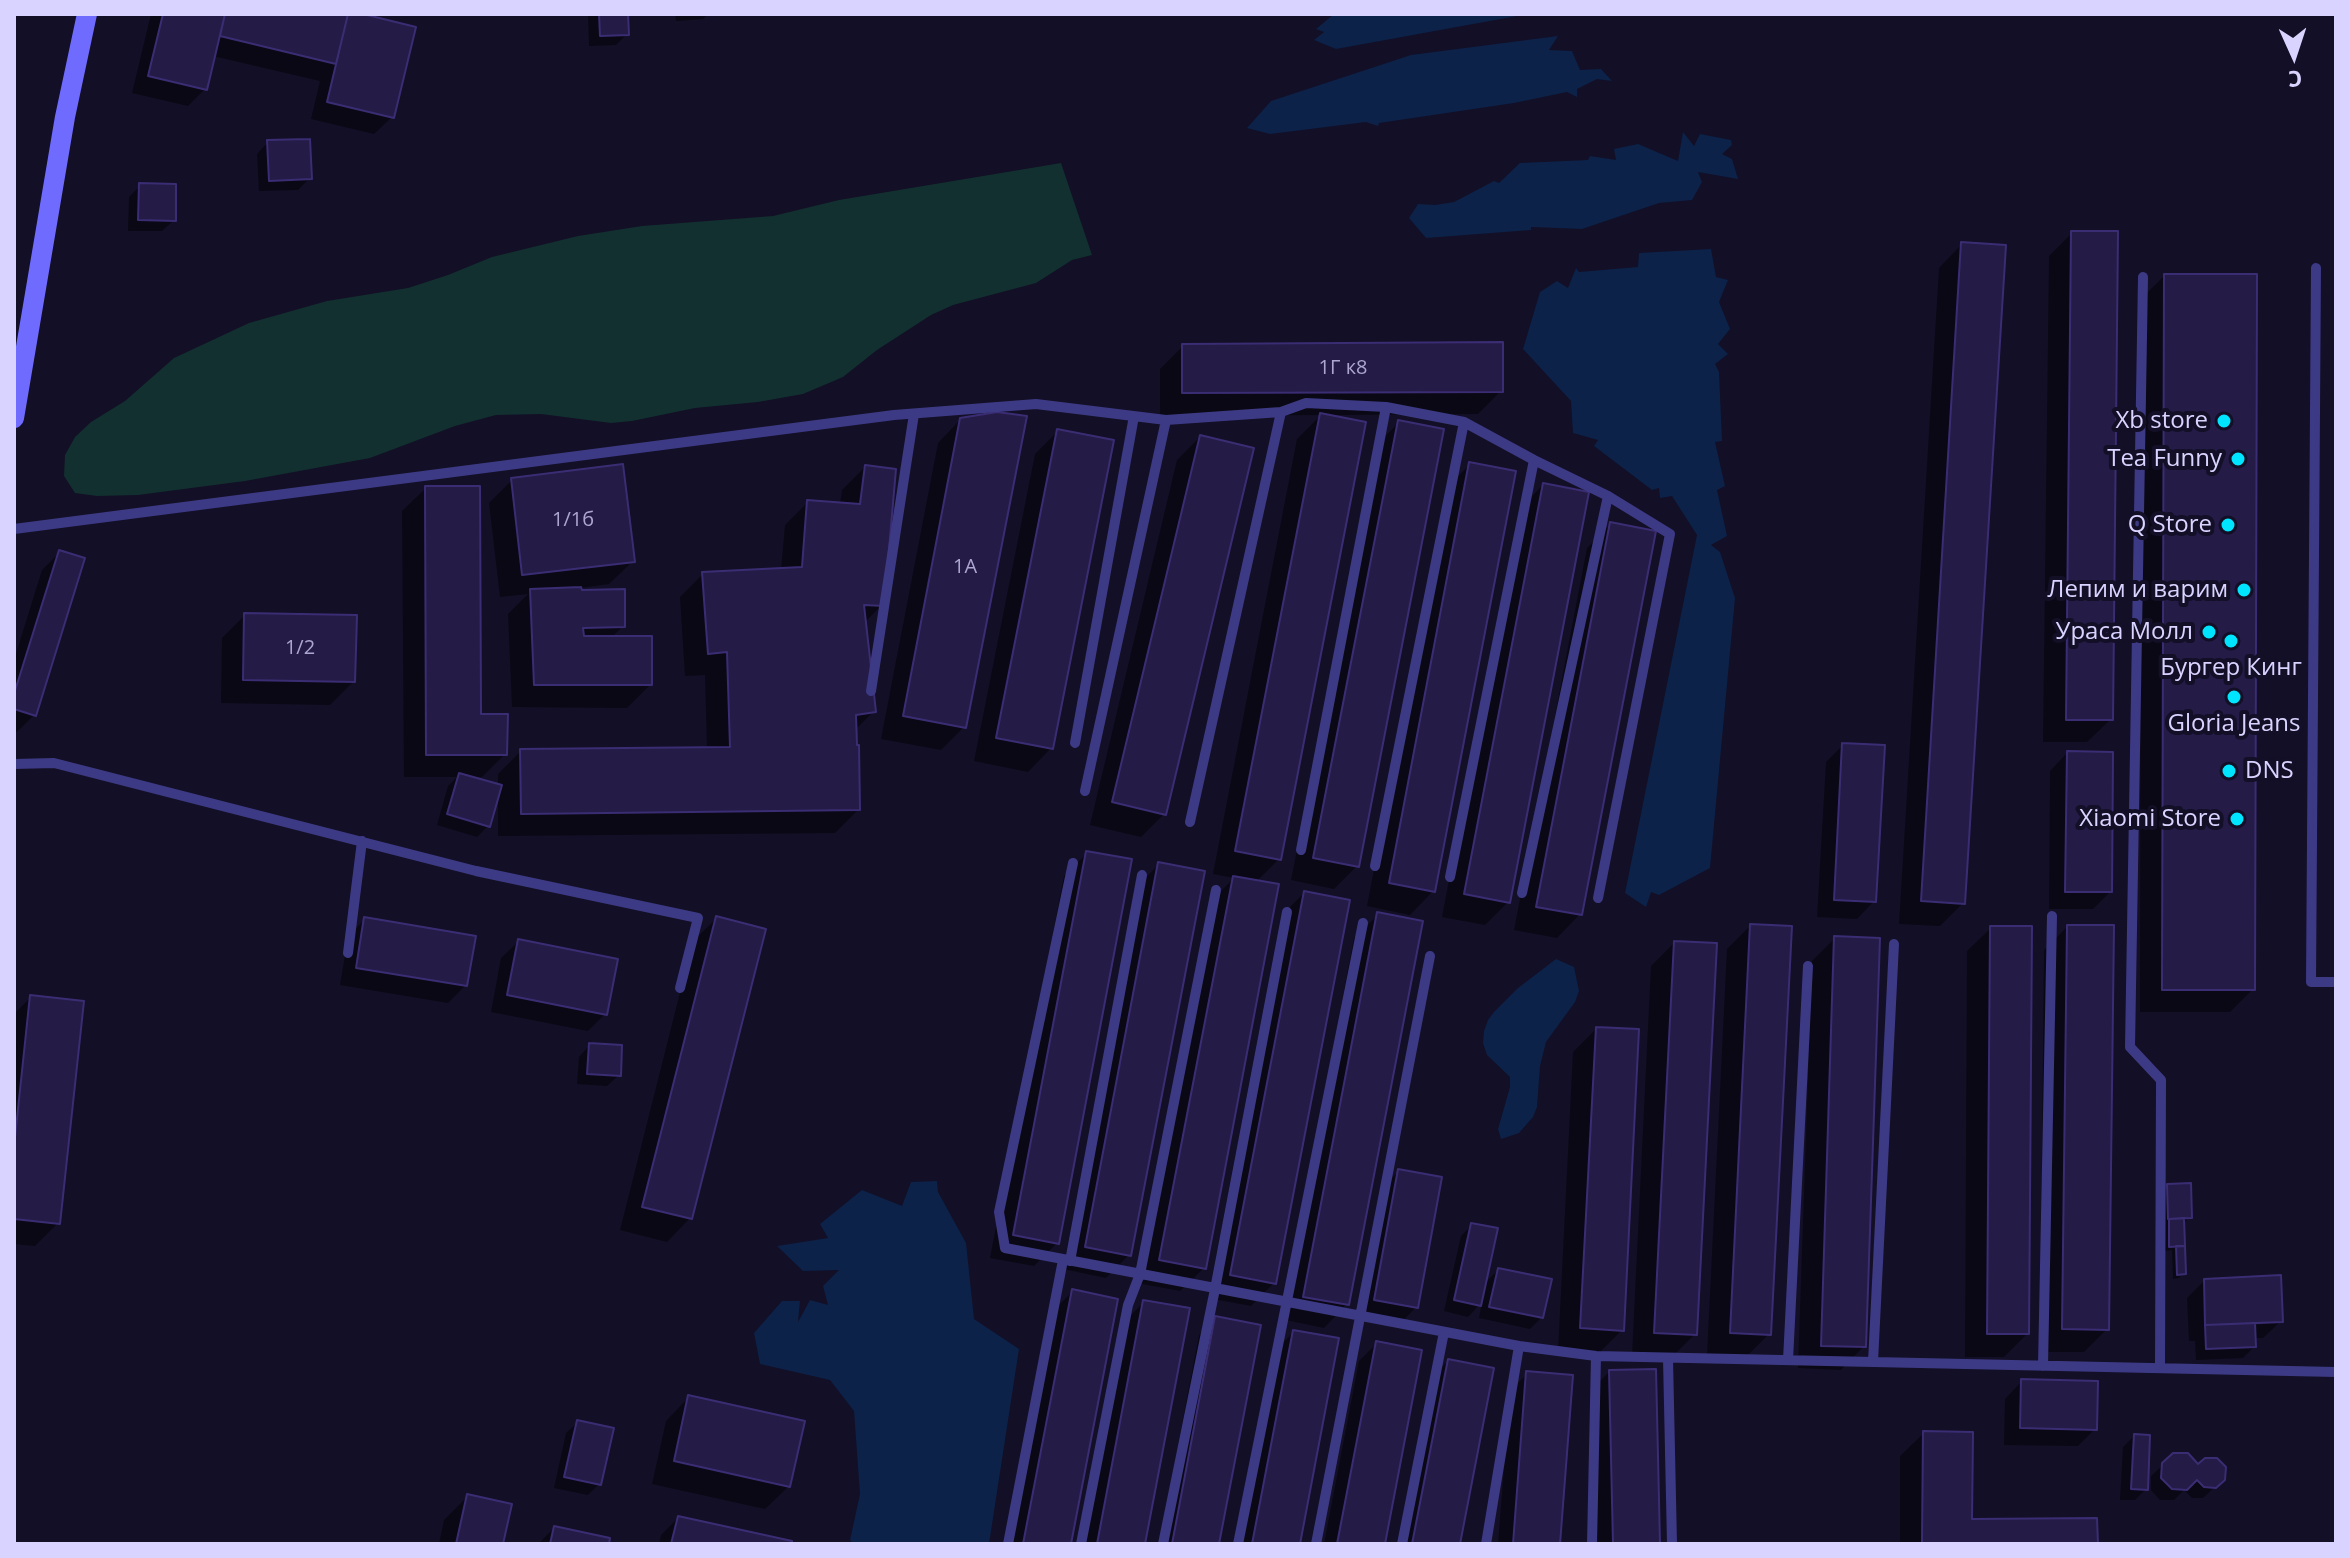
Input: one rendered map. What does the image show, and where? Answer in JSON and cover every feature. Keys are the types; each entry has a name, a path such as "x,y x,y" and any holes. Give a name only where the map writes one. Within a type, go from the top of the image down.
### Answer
{"street":[{"path":"14,418 65,117 87,14"}],"lane":[{"path":"2316,268 2311,982 2336,982"},
{"path":"2143,277 2130,1047 2161,1080 2160,1368"},
{"path":"14,529 914,414 1036,404 1166,420 1281,412 1306,403 1386,407 1464,422 1608,496 1670,534 1598,898"},
{"path":"1301,850 1386,407"},
{"path":"1190,822 1281,412"},
{"path":"871,691 914,414"},
{"path":"1075,743 1134,416"},
{"path":"1085,791 1166,420"},
{"path":"1375,866 1464,422"},
{"path":"1450,877 1534,460"},
{"path":"1522,893 1608,496"},
{"path":"14,764 54,763 476,871 698,918 680,988"},
{"path":"348,953 362,841"},
{"path":"1073,863 999,1212 1005,1248 1519,1346 1596,1356 2336,1372"},
{"path":"1008,1544 1142,875"},
{"path":"1081,1544 1128,1305 1140,1274 1216,890"},
{"path":"1163,1544 1287,912"},
{"path":"2043,1366 2052,916"},
{"path":"1238,1544 1363,923"},
{"path":"1873,1362 1894,944"},
{"path":"1316,1544 1430,956"},
{"path":"1788,1360 1808,966"},
{"path":"1402,1544 1444,1332"},
{"path":"1486,1544 1519,1346"},
{"path":"1592,1544 1596,1356"},
{"path":"1668,1358 1672,1544"}],"green space":[{"path":"1061,163 1092,255 1072,260 1036,283 953,305 931,315 877,350 843,377 803,394 611,423 541,414 496,415 455,426 370,458 245,481 138,495 75,493 64,476 65,455 75,437 91,422 125,401 174,358 249,323 327,301 408,288 492,257 578,236 642,226 773,216 839,200"}],"water":[{"path":"1334,14 1528,14 1336,49 1314,40 1324,32 1316,29"},
{"path":"1558,36 1549,50 1572,51 1580,70 1601,69 1612,81 1597,79 1577,89 1577,97 1567,92 1379,123 1378,126 1366,122 1270,134 1247,128 1271,101 1411,55"},
{"path":"1683,132 1694,146 1700,134 1731,140 1732,145 1722,154 1732,159 1738,179 1698,172 1702,182 1692,200 1659,203 1582,229 1531,227 1531,230 1426,238 1409,218 1418,204 1454,202 1494,181 1499,183 1520,163 1588,160 1590,156 1616,160 1614,149 1638,144 1678,161"},
{"path":"1711,249 1716,277 1728,280 1719,302 1730,329 1718,344 1728,354 1715,364 1719,372 1722,441 1715,442 1725,486 1717,490 1727,536 1711,545 1720,552 1735,598 1710,868 1659,895 1651,892 1646,907 1625,893 1697,535 1672,496 1660,498 1659,488 1652,490 1594,446 1598,440 1573,433 1571,401 1523,349 1540,292 1557,281 1568,288 1576,268 1579,272 1638,267 1639,253"},
{"path":"1556,959 1574,967 1579,991 1575,1002 1546,1042 1533,1117 1519,1133 1501,1139 1498,1129 1510,1077 1487,1055 1483,1043 1484,1031 1494,1012 1518,988"},
{"path":"937,1181 938,1192 966,1243 974,1319 1019,1349 989,1544 854,1544 850,1540 860,1494 854,1411 830,1380 760,1364 754,1333 782,1301 800,1301 798,1322 810,1300 828,1305 823,1286 839,1270 803,1271 777,1246 828,1238 820,1224 862,1190 902,1206 911,1182"}],"building":[{"path":"163,14 225,14 207,90 148,76"},
{"path":"225,14 348,14 336,64 220,36"},
{"path":"348,14 363,14 416,27 394,118 327,102"},
{"path":"599,14 628,14 629,35 600,36"},
{"path":"310,139 312,179 269,181 267,140"},
{"path":"139,183 176,184 176,221 138,220"},
{"path":"2071,231 2118,231 2113,720 2066,720"},
{"path":"1961,242 2006,245 1965,904 1921,901"},
{"name":"Ураса Молл","path":"2164,274 2257,274 2255,990 2162,990"},
{"path":"1503,342 1503,392 1182,393 1182,344"},
{"path":"997,412 1027,416 966,728 903,716 960,418"},
{"path":"1320,413 1366,422 1281,860 1235,851"},
{"path":"1398,420 1444,429 1359,867 1313,858"},
{"path":"1057,429 1114,440 1053,749 996,738"},
{"path":"1200,435 1254,448 1166,815 1112,802"},
{"path":"1469,462 1516,471 1435,892 1389,883"},
{"path":"623,464 635,562 522,575 511,478"},
{"path":"865,465 896,469 884,606 864,605 876,712 856,715 860,810 521,814 520,749 730,747 727,652 708,654 702,572 802,567 807,500 860,504"},
{"path":"1543,483 1589,492 1510,903 1464,894"},
{"path":"425,486 480,486 481,714 508,714 507,755 426,755"},
{"path":"1610,522 1656,531 1582,915 1536,907"},
{"path":"59,550 85,558 36,716 14,709 14,694"},
{"path":"581,587 582,590 625,589 625,627 583,628 584,636 652,636 652,685 534,685 530,589"},
{"path":"244,613 357,615 355,682 243,680"},
{"path":"1842,743 1885,745 1876,902 1834,900"},
{"path":"2067,751 2113,752 2112,892 2065,892"},
{"path":"459,773 502,785 490,827 447,814"},
{"path":"1086,851 1132,859 1059,1244 1013,1235"},
{"path":"1158,862 1205,871 1131,1256 1085,1247"},
{"path":"1233,876 1279,884 1206,1269 1159,1260"},
{"path":"1304,891 1350,900 1276,1284 1230,1275"},
{"path":"1377,912 1423,921 1349,1305 1303,1297"},
{"path":"716,916 766,929 692,1219 642,1207"},
{"path":"364,917 476,936 467,986 356,968"},
{"path":"1750,924 1792,926 1771,1335 1730,1333"},
{"path":"2067,925 2114,925 2109,1330 2062,1329"},
{"path":"1990,926 2032,926 2029,1334 1987,1334"},
{"path":"1834,936 1880,938 1866,1347 1821,1346"},
{"path":"518,939 618,959 607,1015 507,995"},
{"path":"1674,941 1717,943 1697,1335 1654,1333"},
{"path":"30,995 84,1001 60,1224 14,1219 14,1147"},
{"path":"1596,1027 1639,1029 1624,1331 1580,1328"},
{"path":"589,1043 622,1045 621,1076 587,1074"},
{"path":"1398,1169 1442,1177 1418,1308 1374,1300"},
{"path":"2191,1183 2192,1218 2168,1219 2167,1184"},
{"path":"2184,1218 2185,1246 2169,1247 2169,1219"},
{"path":"1471,1223 1498,1228 1481,1306 1454,1300"},
{"path":"2176,1246 2185,1246 2186,1274 2177,1275"},
{"path":"1498,1268 1552,1279 1543,1318 1489,1307"},
{"path":"2281,1275 2283,1322 2205,1325 2204,1279"},
{"path":"1072,1289 1118,1299 1071,1544 1023,1544"},
{"path":"1143,1300 1190,1308 1145,1544 1097,1544"},
{"path":"1215,1316 1261,1325 1219,1544 1172,1544"},
{"path":"2255,1323 2256,1347 2206,1349 2205,1325"},
{"path":"1293,1330 1339,1338 1300,1544 1252,1544"},
{"path":"1376,1341 1422,1350 1385,1544 1337,1544"},
{"path":"1448,1359 1494,1368 1460,1544 1412,1544"},
{"path":"1656,1369 1660,1544 1613,1544 1609,1370"},
{"path":"1526,1371 1573,1375 1560,1544 1513,1544"},
{"path":"2021,1379 2098,1381 2097,1430 2020,1428"},
{"path":"688,1395 805,1421 790,1487 674,1461"},
{"path":"577,1420 614,1428 601,1485 564,1477"},
{"path":"1923,1431 1973,1432 1972,1519 2097,1518 2098,1544 1922,1544"},
{"path":"2134,1434 2150,1435 2148,1490 2131,1489"},
{"path":"2173,1453 2188,1453 2198,1464 2205,1458 2217,1458 2226,1467 2225,1480 2216,1488 2204,1487 2197,1480 2187,1490 2172,1489 2161,1478 2162,1463"},
{"path":"467,1494 512,1504 503,1544 456,1544"},
{"path":"678,1516 792,1541 792,1544 671,1544"},
{"path":"554,1526 610,1538 609,1544 550,1544"}],"place":[{"name":"Xb store","path":"2224,421"},
{"name":"Tea Funny","path":"2238,459"},
{"name":"Q Store","path":"2228,525"},
{"name":"Лепим и варим","path":"2244,590"},
{"name":"Ураса Молл","path":"2209,632"},
{"name":"Бургер Кинг","path":"2231,641"},
{"name":"Gloria Jeans","path":"2234,697"},
{"name":"DNS","path":"2229,771"},
{"name":"Xiaomi Store","path":"2237,819"}]}
